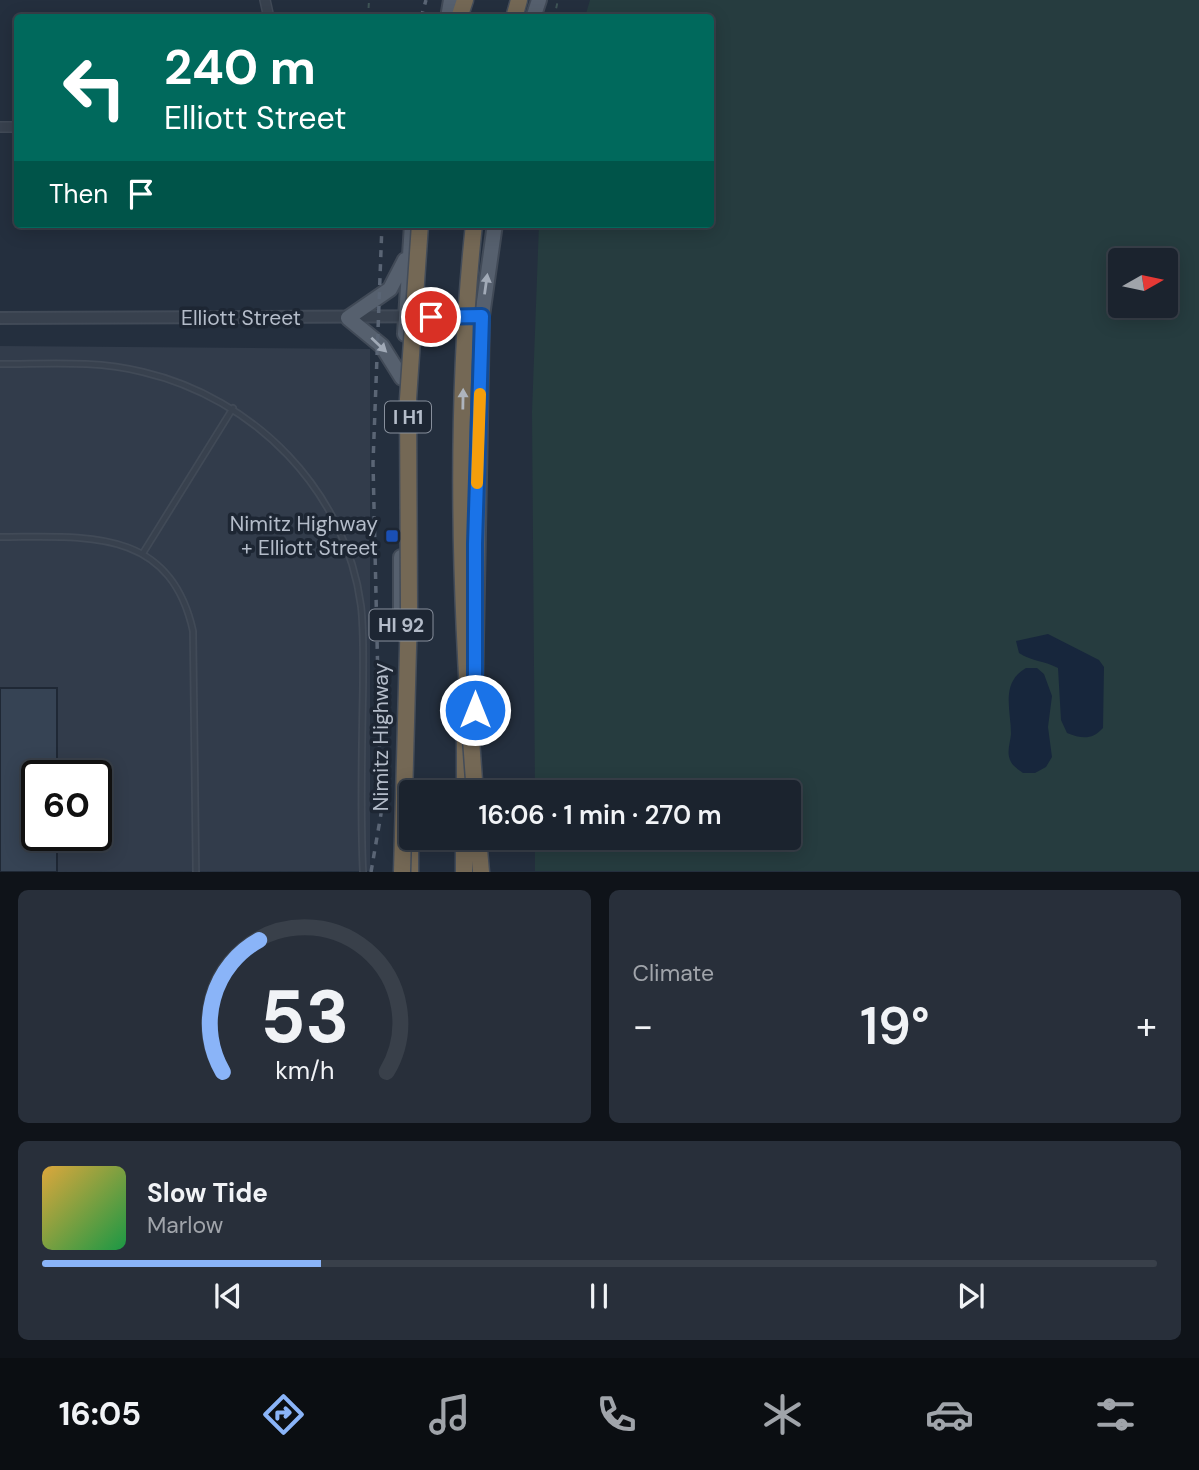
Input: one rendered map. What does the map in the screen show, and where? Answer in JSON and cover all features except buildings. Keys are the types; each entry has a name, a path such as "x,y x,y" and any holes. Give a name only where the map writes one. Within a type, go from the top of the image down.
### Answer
{"highway":[{"name":"I H1","path":"410,872 408,399 420,228"},
{"path":"465,780 464,341 474,228"},
{"path":"402,872 409,611"},
{"path":"465,663 474,780"},
{"path":"464,850 464,872"},
{"path":"478,850 481,872"}],"main road":[{"name":"Nimitz Highway","path":"402,872 402,378 411,228"},
{"path":"475,780 475,544 482,316 494,228"},
{"path":"402,378 382,346 348,318 390,289 408,253"},
{"path":"474,872 475,850"}],"street":[{"name":"Elliott Street","path":"0,318 482,316"}],"lane":[{"path":"0,363 122,368 180,383 233,408 275,441 307,477 332,515 351,562 363,626 363,872"},
{"path":"142,554 233,408"},
{"path":"0,537 97,537 123,544 160,567 176,585 187,607 193,631 193,845 196,872"}],"shaded area":[{"path":"0,346 370,349 370,871 0,872"},
{"path":"1048,634 1099,660 1104,667 1103,728 1095,735 1082,737 1067,733 1061,720 1058,668 1019,653 1016,641"},
{"path":"1026,668 1037,668 1044,674 1052,696 1048,727 1052,757 1046,767 1035,773 1023,773 1012,763 1009,755 1010,689 1018,674"}],"green space":[{"path":"590,0 1199,0 1199,871 535,871 535,850 801,850 801,780 535,780 532,412 539,228 714,228 714,14 586,14"}],"railway":[{"path":"422,14 426,0"},
{"path":"371,872 381,814 373,463 382,228"}],"slow traffic":[{"path":"477,483 480,394"}],"place":[{"name":"Nimitz Highway + Elliott Street","path":"392,536"}],"route":[{"path":"431,317 482,316 475,544 475,710"}]}
